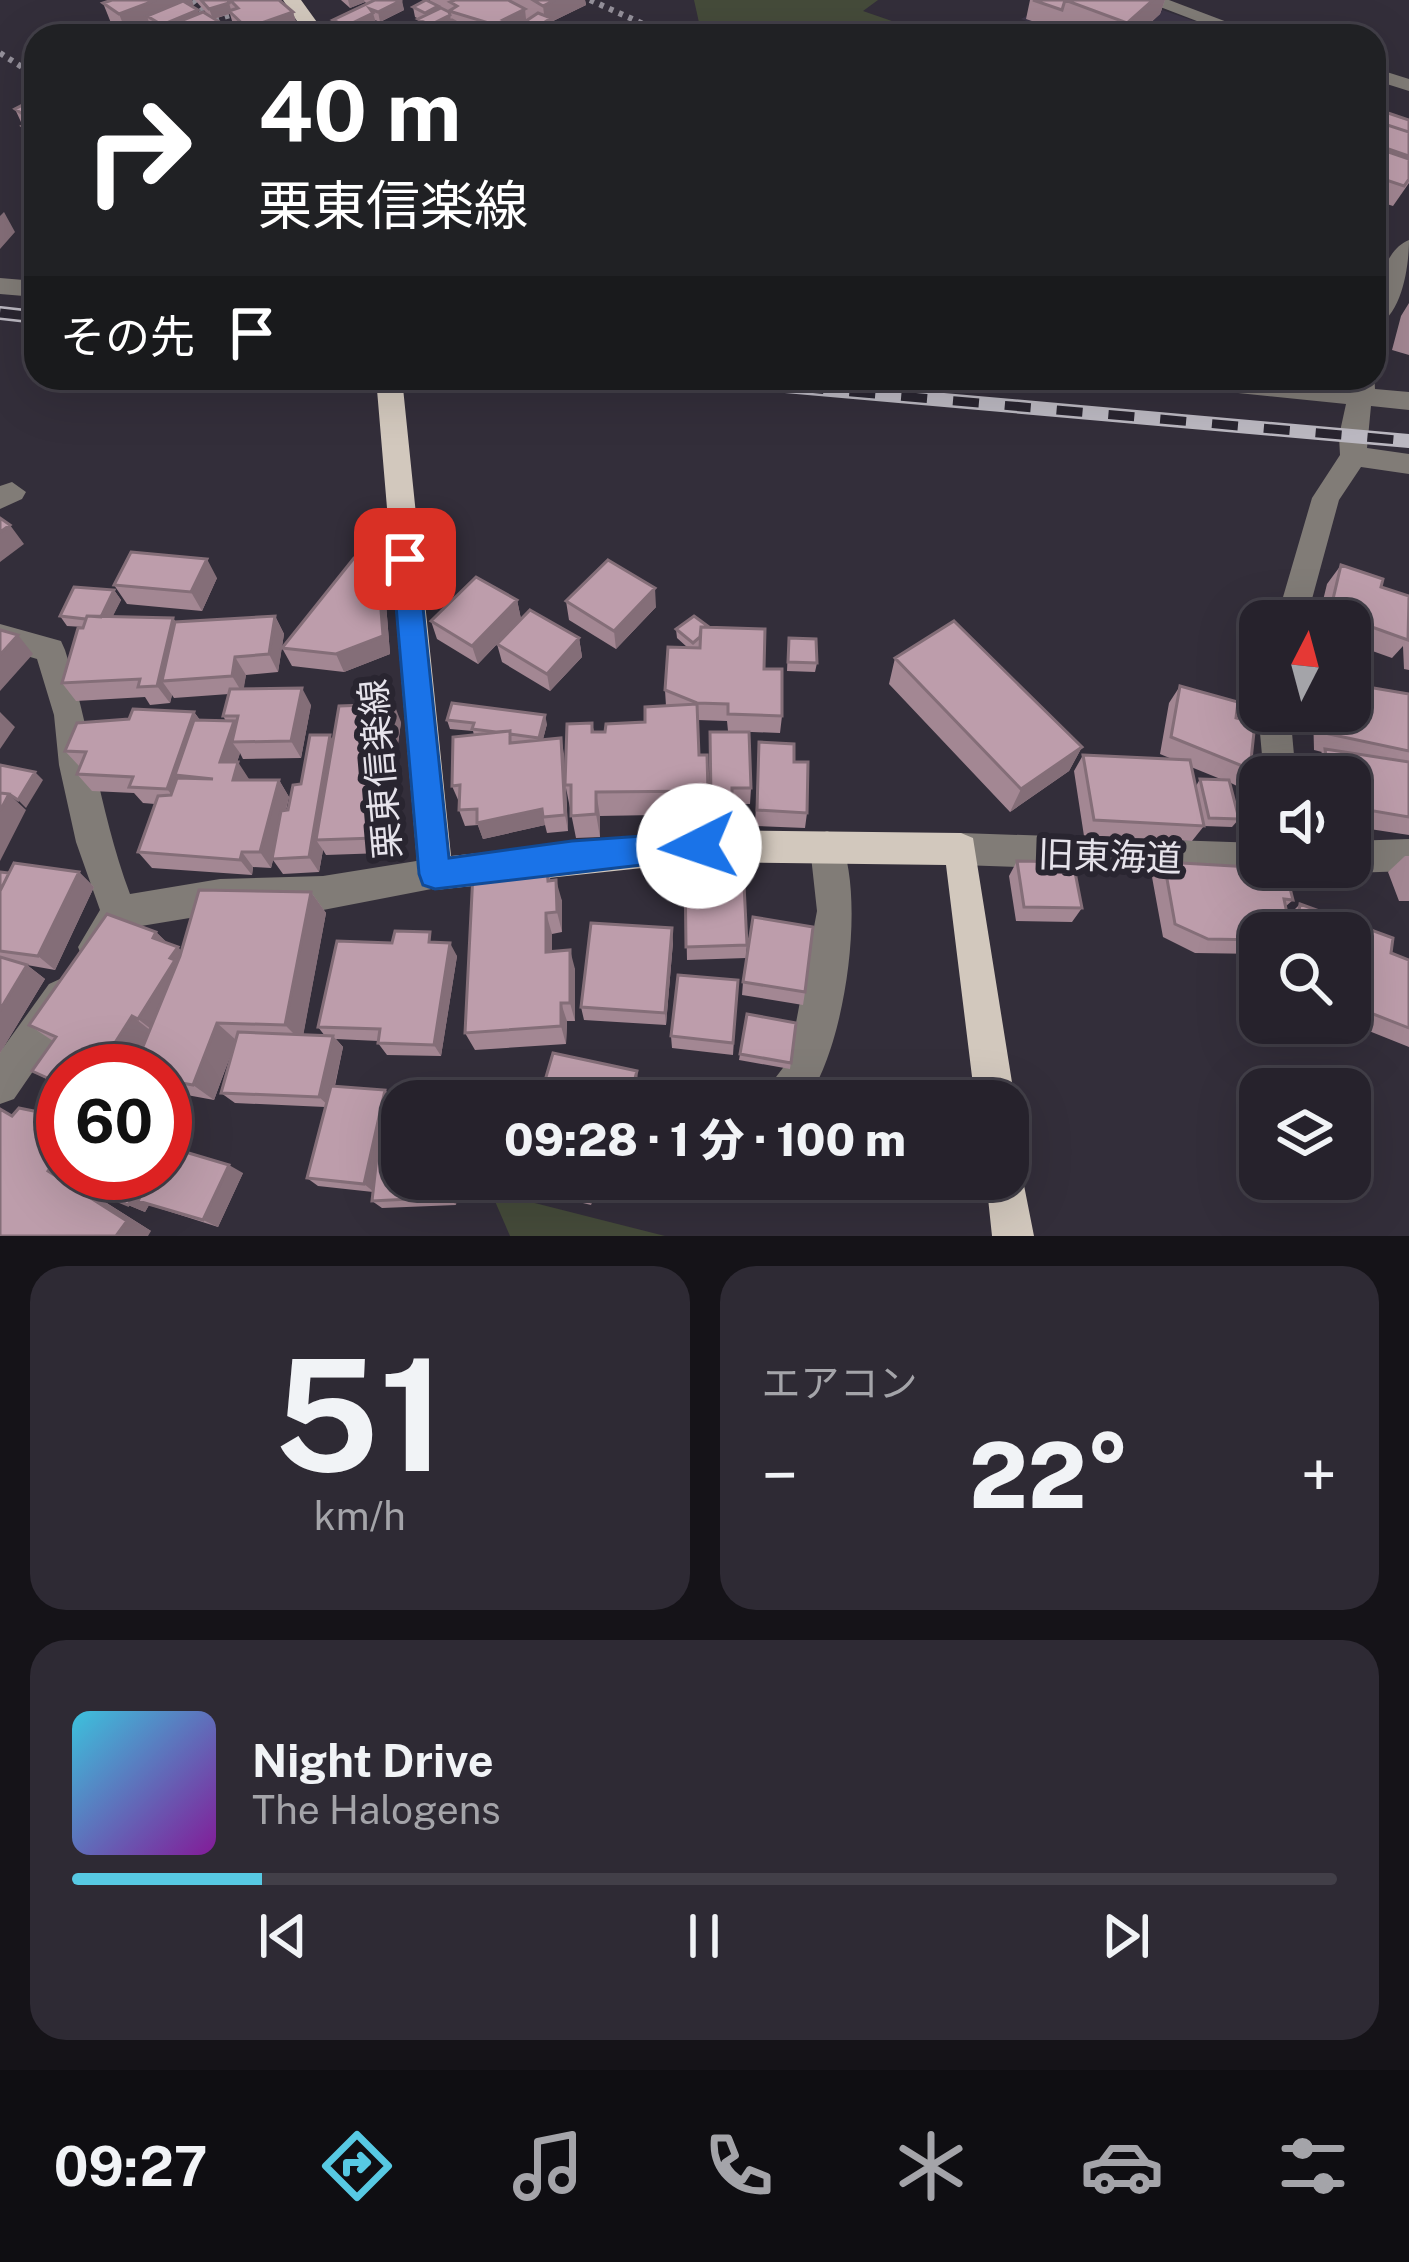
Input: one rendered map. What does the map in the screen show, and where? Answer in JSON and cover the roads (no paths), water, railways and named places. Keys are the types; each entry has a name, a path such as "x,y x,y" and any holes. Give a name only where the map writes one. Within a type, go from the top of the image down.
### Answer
{"main road":[{"name":"栗東信楽線","path":"389,390 435,874 699,846 961,849"},
{"path":"961,849 992,1080"},
{"path":"1009,1200 1013,1236"}],"street":[{"path":"1151,0 1220,24"},
{"path":"1386,295 1409,248"},
{"path":"1297,600 1325,498 1354,456 1352,436 1361,390"},
{"path":"1375,390 1409,401"},
{"path":"1354,456 1409,464"},
{"path":"0,636 50,650 70,715 75,764 93,842 119,913"},
{"path":"798,1080 817,1029 835,911 827,847"},
{"name":"旧東海道","path":"961,849 1239,859"},
{"path":"1371,856 1409,855"},
{"path":"0,1085 119,913 220,896 323,893 435,874"}],"railway":[{"path":"0,313 24,316"},
{"path":"830,390 1409,441"}]}
